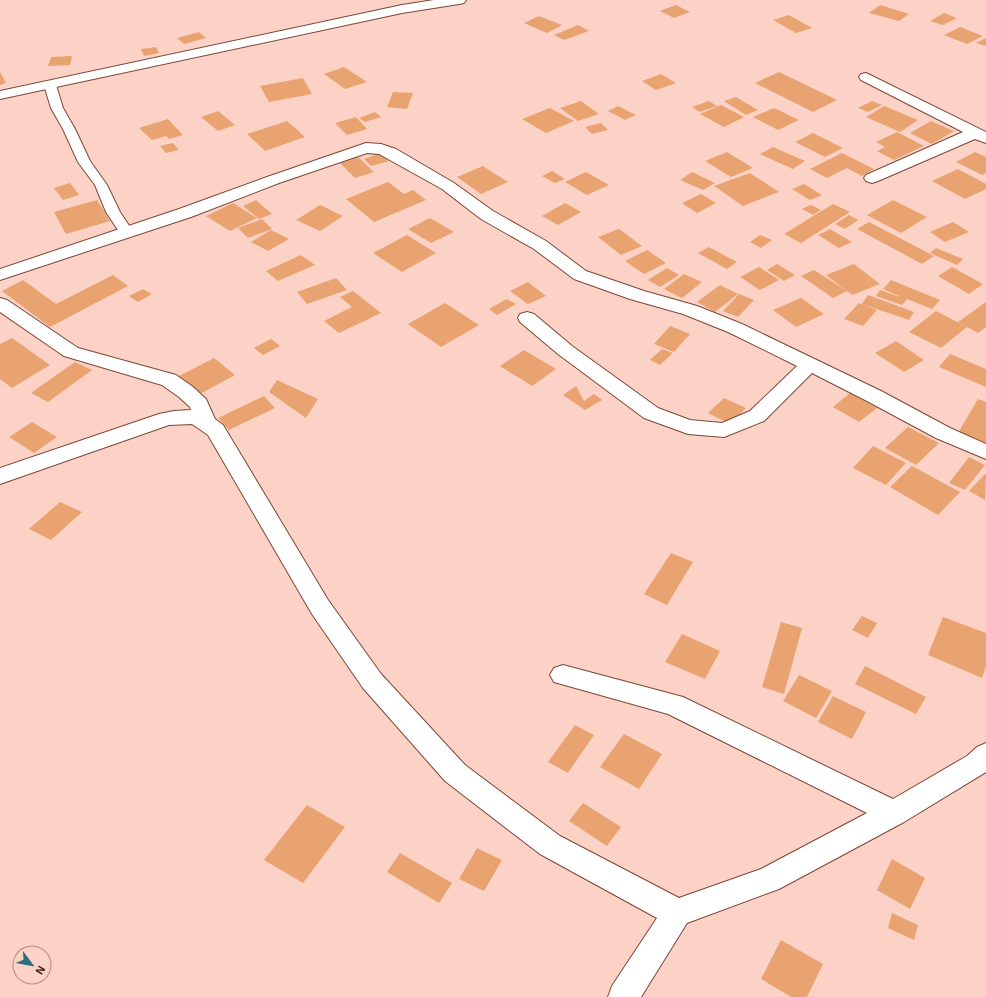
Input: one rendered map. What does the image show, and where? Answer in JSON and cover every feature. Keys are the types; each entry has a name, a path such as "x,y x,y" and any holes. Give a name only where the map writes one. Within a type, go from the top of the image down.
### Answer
{"street":[{"path":"0,95 394,11 459,0"},
{"path":"866,77 980,135"},
{"path":"872,178 980,135"},
{"path":"0,275 127,233 366,148 381,149 390,152 448,186 487,215 540,245 580,275 636,295 690,310 729,325 810,364 943,433 986,452"},
{"path":"0,304 71,352 169,380 186,392 199,404 206,422"},
{"path":"527,318 564,350 651,413 688,427 724,430 757,416 810,364"},
{"path":"0,476 166,419 181,416 194,417 206,422 216,430 320,607 372,681 455,773 550,845 677,913"},
{"path":"563,675 674,705 894,813"},
{"path":"623,997 677,913 769,879 894,813 976,764 986,755"}],"lane":[{"path":"50,85 57,108 84,162 101,185 112,212 127,233"}],"building":[{"path":"676,5 690,12 674,18 660,11"},
{"path":"880,5 909,14 899,21 869,13"},
{"path":"944,13 957,18 943,25 930,21"},
{"path":"789,15 812,28 796,33 773,20"},
{"path":"539,16 562,25 547,33 524,23"},
{"path":"578,25 589,31 564,40 554,35"},
{"path":"960,27 983,36 967,44 944,35"},
{"path":"199,32 206,38 184,44 177,38"},
{"path":"986,38 986,46 976,43"},
{"path":"156,47 159,53 144,56 141,49"},
{"path":"72,56 70,65 48,66 51,57"},
{"path":"344,67 367,82 345,89 324,74"},
{"path":"0,72 6,83 0,85"},
{"path":"779,72 837,100 813,112 755,83"},
{"path":"661,74 676,83 656,90 642,81"},
{"path":"303,78 312,94 269,102 260,86"},
{"path":"393,92 413,93 407,109 387,107"},
{"path":"736,97 758,110 746,115 724,101"},
{"path":"581,101 599,114 578,121 560,108"},
{"path":"709,101 717,106 700,112 692,107"},
{"path":"872,101 882,105 868,112 858,108"},
{"path":"721,105 744,117 724,127 700,114"},
{"path":"618,106 636,115 625,120 608,111"},
{"path":"884,106 918,120 900,132 866,117"},
{"path":"550,108 574,121 546,133 522,119"},
{"path":"774,108 799,120 778,130 753,117"},
{"path":"218,111 235,125 218,131 201,117"},
{"path":"375,112 381,117 365,122 359,118"},
{"path":"356,117 367,129 347,135 335,123"},
{"path":"168,119 183,135 169,139 166,136 152,140 139,128"},
{"path":"287,121 305,137 265,151 247,134"},
{"path":"931,121 954,131 932,144 910,133"},
{"path":"601,123 608,130 592,134 585,127"},
{"path":"897,132 924,146 894,160 877,151 885,147 876,142"},
{"path":"813,133 843,148 825,157 795,142"},
{"path":"173,143 179,150 166,153 160,146"},
{"path":"773,147 805,161 793,169 760,154"},
{"path":"727,152 753,168 731,177 705,161"},
{"path":"975,152 986,157 986,173 982,175 956,162"},
{"path":"381,153 389,161 371,166 364,159"},
{"path":"842,153 874,169 862,176 847,168 827,178 810,169"},
{"path":"358,157 374,172 355,178 340,163"},
{"path":"483,166 508,182 481,194 457,177"},
{"path":"958,169 986,184 986,189 965,199 932,181"},
{"path":"552,171 565,179 555,183 542,176"},
{"path":"586,172 609,185 587,195 565,182"},
{"path":"692,172 715,183 703,190 680,180"},
{"path":"750,173 779,192 743,206 714,186"},
{"path":"388,182 404,194 413,190 426,200 374,222 346,199"},
{"path":"70,183 79,195 63,200 54,188"},
{"path":"804,184 822,195 810,200 792,189"},
{"path":"701,194 716,203 697,213 682,203"},
{"path":"97,200 110,221 66,234 54,212"},
{"path":"256,200 272,214 259,219 243,206"},
{"path":"893,200 927,217 901,233 867,215"},
{"path":"233,203 257,218 230,231 206,216"},
{"path":"565,203 581,212 558,225 542,216"},
{"path":"833,204 850,212 801,243 784,234"},
{"path":"320,205 343,216 320,231 296,220"},
{"path":"811,205 821,210 813,215 802,209"},
{"path":"849,215 858,220 845,229 835,224"},
{"path":"430,218 454,232 431,243 408,229"},
{"path":"262,219 272,229 248,238 238,228"},
{"path":"869,222 934,256 922,264 857,229"},
{"path":"953,222 969,232 945,242 930,232"},
{"path":"619,229 642,246 621,255 598,237"},
{"path":"830,229 852,242 839,248 818,235"},
{"path":"271,230 289,239 268,251 251,242"},
{"path":"407,235 436,253 402,272 373,253"},
{"path":"760,235 772,240 761,248 750,242"},
{"path":"709,247 737,262 727,269 698,253"},
{"path":"936,248 963,259 957,265 930,253"},
{"path":"647,250 666,263 644,274 625,261"},
{"path":"301,255 315,265 278,281 266,271"},
{"path":"777,264 795,275 784,281 767,270"},
{"path":"854,264 880,284 852,295 826,275"},
{"path":"759,267 779,280 760,290 740,277"},
{"path":"952,267 983,284 969,294 938,276"},
{"path":"667,268 679,275 660,287 648,280"},
{"path":"814,270 847,291 833,298 801,276"},
{"path":"684,274 702,282 682,298 664,289"},
{"path":"113,275 128,286 50,327 2,291 23,280 56,304"},
{"path":"336,278 347,290 307,304 297,292"},
{"path":"891,280 940,300 932,309 907,299 902,305 876,296 880,290 903,298 883,289"},
{"path":"528,282 546,296 528,304 510,291"},
{"path":"720,285 738,294 715,312 697,302"},
{"path":"143,289 152,294 138,302 129,296"},
{"path":"353,291 381,313 339,333 324,321 352,307 340,297"},
{"path":"739,294 754,300 738,317 723,311"},
{"path":"868,295 914,312 909,320 862,304"},
{"path":"801,298 824,314 796,327 773,310"},
{"path":"507,299 516,304 497,315 489,309"},
{"path":"986,302 986,327 978,333 958,322"},
{"path":"445,303 479,325 441,347 408,324"},
{"path":"859,303 877,310 863,326 844,319"},
{"path":"936,311 967,327 941,348 909,332"},
{"path":"670,326 690,334 674,352 654,344"},
{"path":"12,338 50,365 12,388 0,379 0,344"},
{"path":"271,339 280,346 263,355 254,348"},
{"path":"896,341 924,360 904,372 875,353"},
{"path":"662,349 673,353 660,365 650,360"},
{"path":"524,350 556,369 532,386 500,366"},
{"path":"950,354 986,369 986,387 939,367"},
{"path":"214,358 235,375 200,394 179,376"},
{"path":"75,362 92,370 48,402 31,393"},
{"path":"277,380 318,399 306,418 269,392"},
{"path":"576,386 584,401 594,394 602,400 585,410 563,395"},
{"path":"850,393 877,408 859,422 833,407"},
{"path":"264,396 275,408 229,430 218,418"},
{"path":"724,398 746,408 730,424 708,413"},
{"path":"978,399 986,402 986,444 958,433"},
{"path":"32,422 57,437 34,453 9,437"},
{"path":"908,427 939,443 916,465 885,448"},
{"path":"873,446 906,463 886,485 853,468"},
{"path":"969,457 985,465 965,490 949,483"},
{"path":"912,466 960,492 938,515 890,487"},
{"path":"985,474 986,475 985,500 969,491"},
{"path":"60,502 82,512 51,540 29,529"},
{"path":"671,553 693,562 667,605 644,594"},
{"path":"862,616 877,623 868,638 852,630"},
{"path":"943,617 986,633 986,666 982,678 928,655"},
{"path":"781,622 802,628 784,694 762,687"},
{"path":"682,634 720,651 705,679 665,662"},
{"path":"865,666 926,697 916,714 855,684"},
{"path":"799,675 832,691 816,718 783,701"},
{"path":"833,696 866,712 852,739 818,722"},
{"path":"575,725 594,735 568,773 548,762"},
{"path":"624,734 662,754 639,789 600,767"},
{"path":"583,803 621,827 607,846 569,821"},
{"path":"307,805 345,827 303,883 264,860"},
{"path":"477,848 502,860 484,891 459,879"},
{"path":"400,853 452,883 439,903 387,872"},
{"path":"892,859 925,878 910,909 877,890"},
{"path":"892,913 918,925 914,940 888,928"},
{"path":"781,940 823,964 807,997 791,997 761,979"}]}
